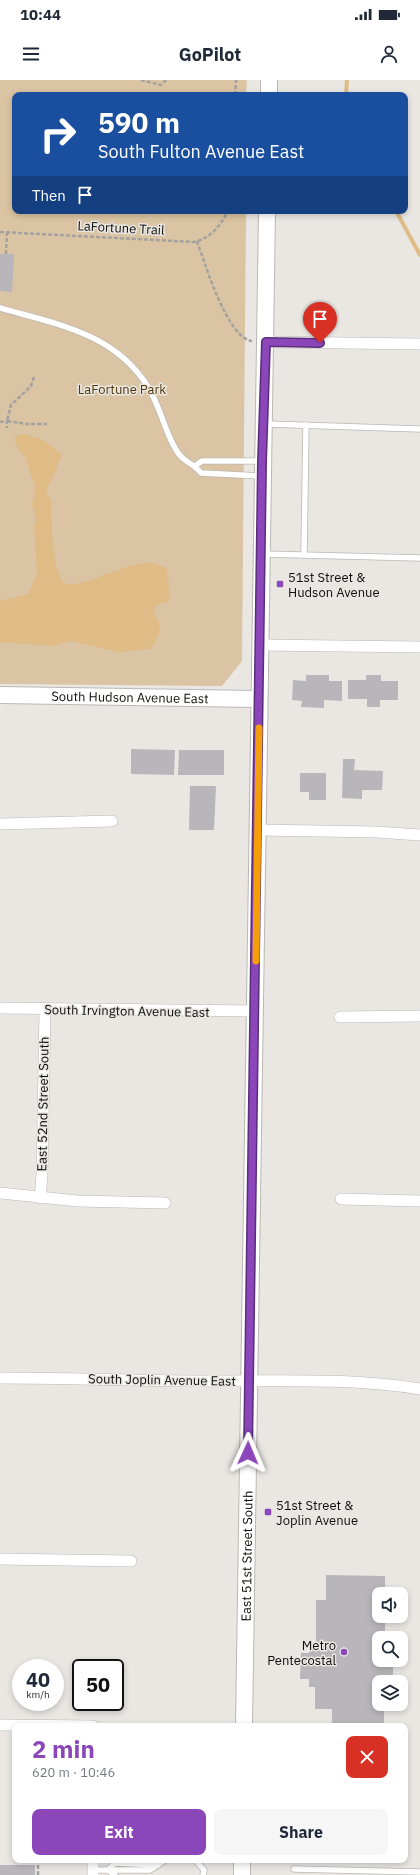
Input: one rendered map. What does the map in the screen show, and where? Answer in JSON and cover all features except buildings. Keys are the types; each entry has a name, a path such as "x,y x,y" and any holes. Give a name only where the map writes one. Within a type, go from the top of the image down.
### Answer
{"main road":[{"path":"269,80 269,92"},
{"name":"East 51st Street South","path":"244,1723 267,214"},
{"name":"South Hudson Avenue East","path":"0,695 259,699"},
{"path":"242,1863 242,1875"}],"street":[{"path":"266,342 420,344"},
{"path":"260,645 420,647"},
{"path":"0,824 112,821"},
{"path":"258,830 376,832 420,835"},
{"name":"South Irvington Avenue East","path":"0,1008 45,1010 255,1012"},
{"name":"East 52nd Street South","path":"40,1198 42,1175 45,1010"},
{"path":"340,1017 420,1016"},
{"path":"0,1193 40,1198 106,1202 165,1203"},
{"path":"341,1198 420,1201"},
{"name":"South Joplin Avenue East","path":"0,1378 318,1380 387,1384 420,1389"},
{"path":"0,1559 131,1560"},
{"path":"0,1725 12,1725"}],"lane":[{"path":"0,308 65,326 98,338 122,355 148,387 175,448 184,461 195,466 201,473 262,469"},
{"path":"264,424 420,429"},
{"path":"304,555 306,425"},
{"path":"195,466 202,461 262,469"},
{"path":"261,554 420,558"},
{"path":"108,1870 115,1863 158,1865"},
{"path":"143,1875 161,1863"},
{"path":"198,1863 204,1870 203,1875"},
{"path":"93,1868 108,1870 150,1870"},
{"path":"294,1868 420,1872"},
{"path":"108,1870 115,1875"}],"path":[{"path":"141,80 161,85 166,80"},
{"path":"235,92 236,80"},
{"path":"226,214 212,234 203,240 197,241 223,310 240,335 249,341 266,342"},
{"name":"LaFortune Trail","path":"0,232 197,241"},
{"path":"6,254 7,232"},
{"path":"7,428 11,405 31,386 34,377"},
{"path":"0,422 7,421 27,424 48,424"},
{"path":"38,1863 38,1875"}],"green space":[{"name":"LaFortune Park","path":"0,80 247,80 246,92 12,92 12,214 246,214 242,661 222,686 0,684"}],"shaded area":[{"path":"25,434 45,441 62,455 46,492 52,502 51,512 53,547 56,566 62,582 70,584 81,583 142,563 153,563 167,569 170,598 167,602 155,607 154,614 160,627 156,641 150,649 119,652 71,641 54,646 0,642 0,601 28,594 37,574 34,527 36,520 32,505 35,487 25,457 17,447 15,439 18,435"}],"waterway":[{"path":"346,92 347,80"},
{"path":"398,214 420,255"}],"slow traffic":[{"path":"256,961 259,728"}],"place":[{"name":"51st Street & Hudson Avenue","path":"280,584"},
{"name":"51st Street & Joplin Avenue","path":"268,1512"},
{"name":"Metro Pentecostal","path":"344,1652"}],"route":[{"path":"248,1453 258,830 262,461 266,342 320,343"}]}
